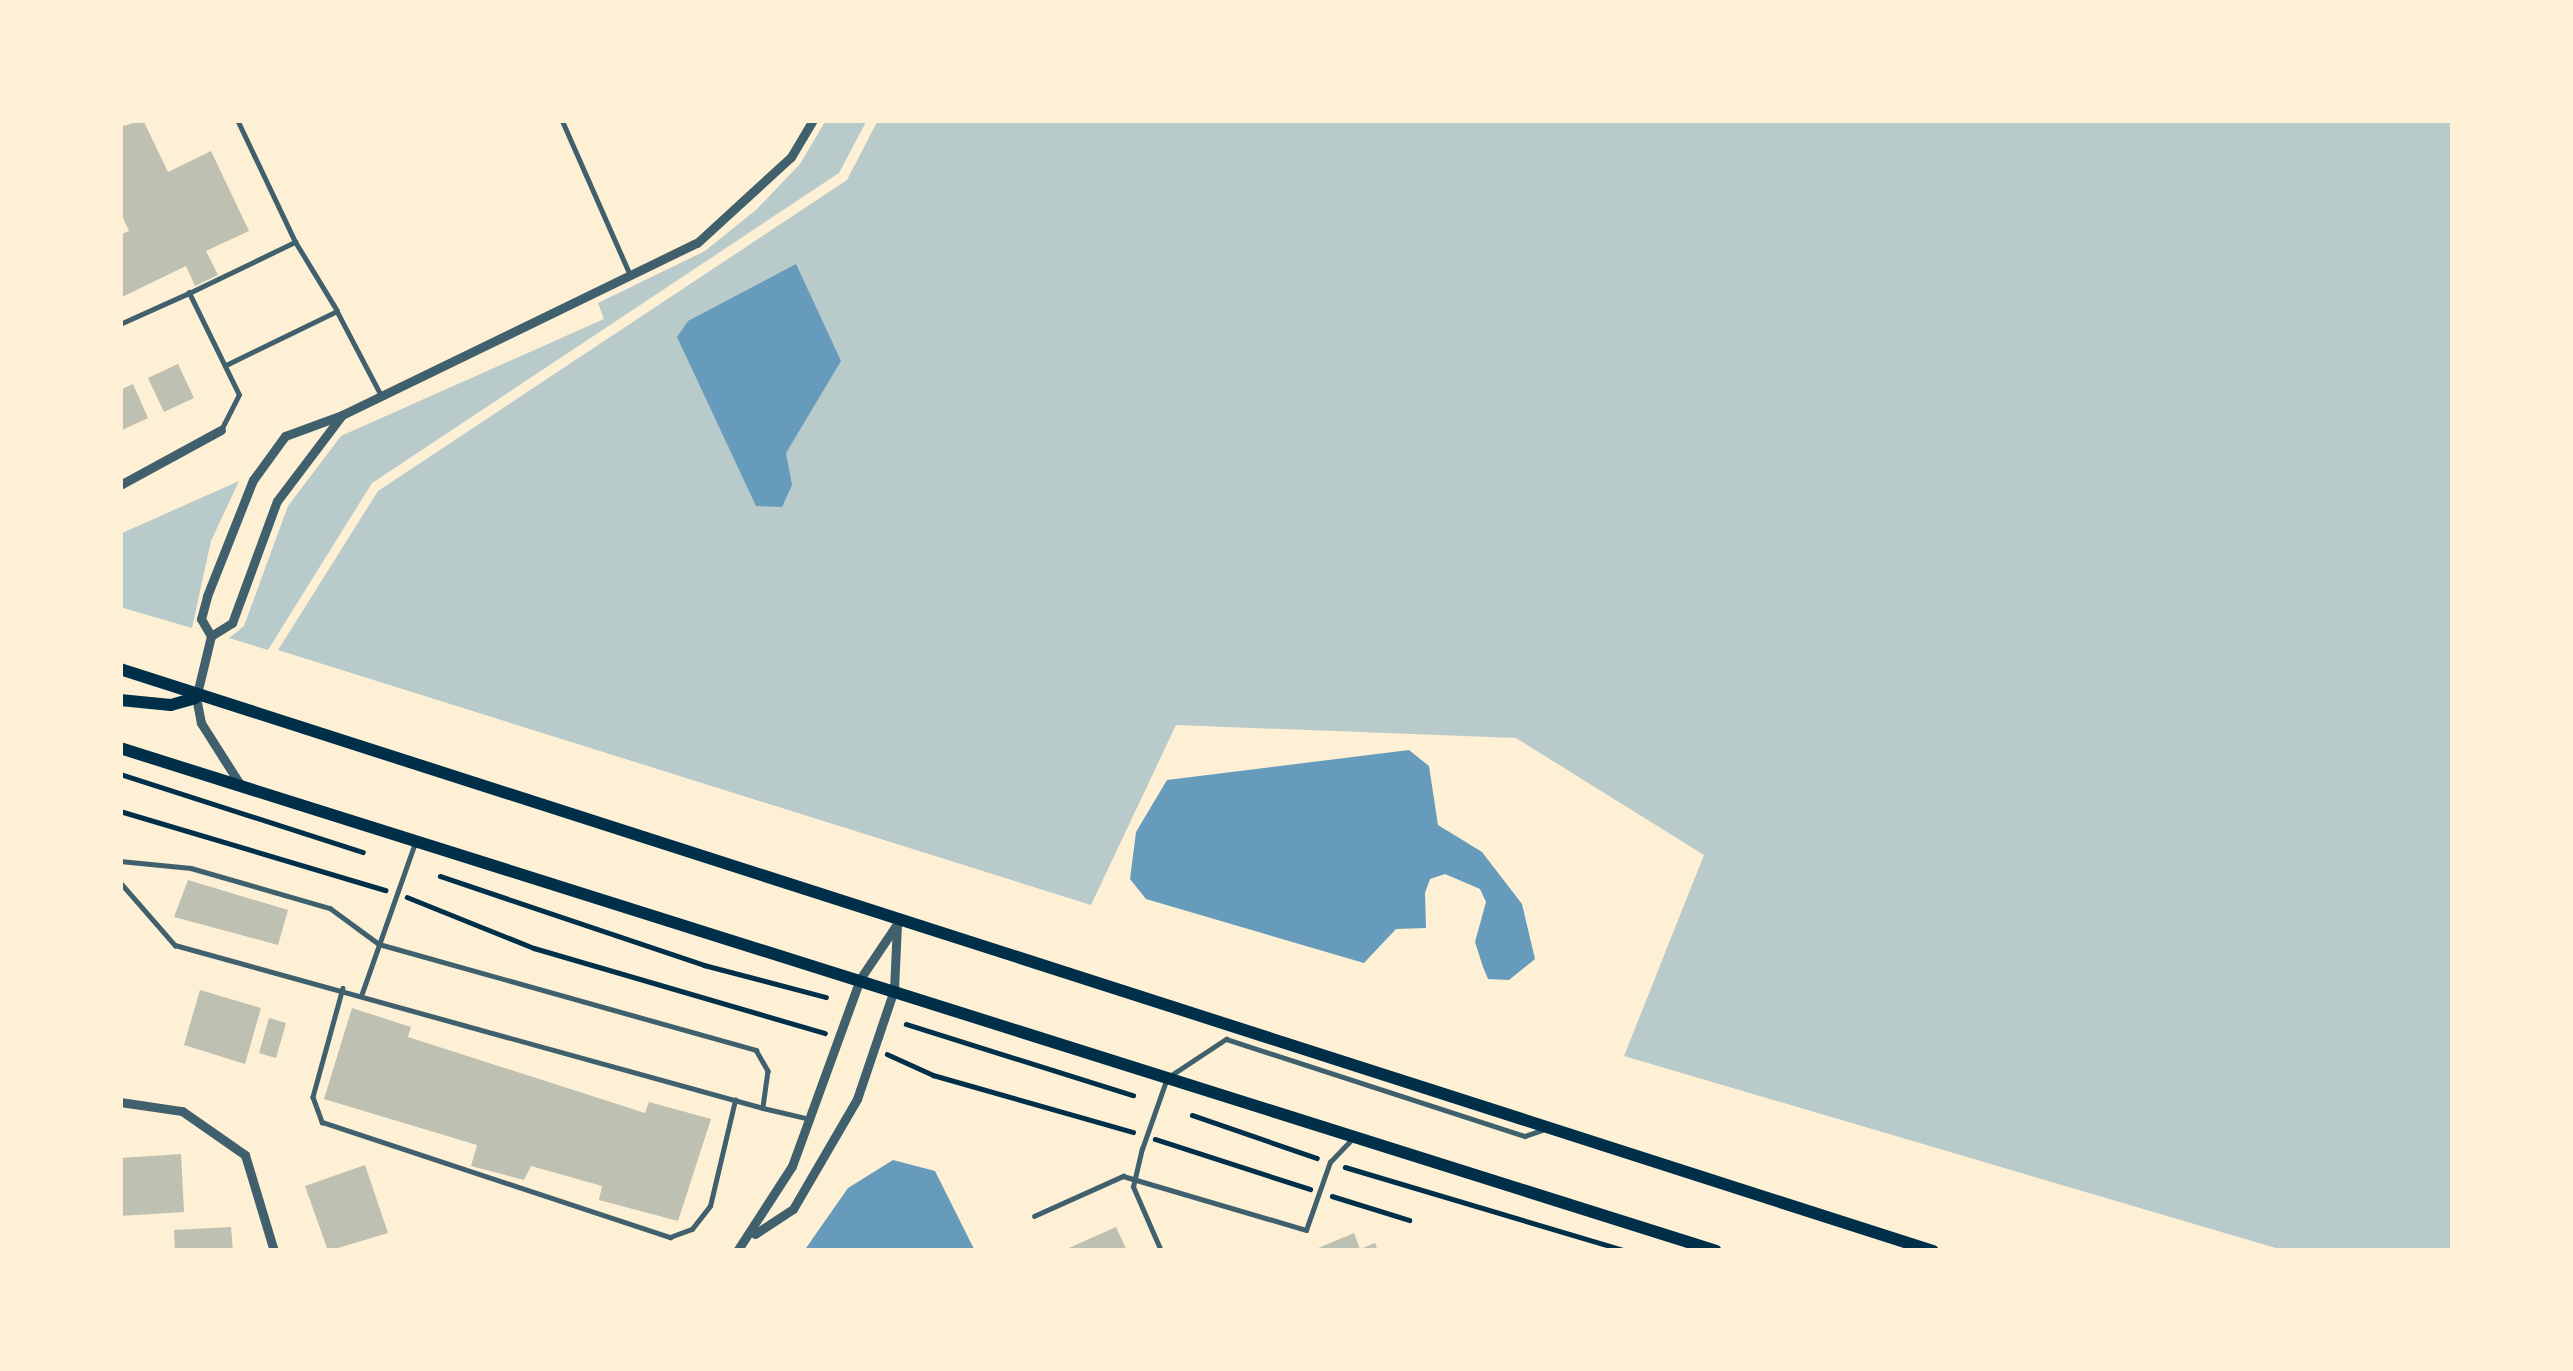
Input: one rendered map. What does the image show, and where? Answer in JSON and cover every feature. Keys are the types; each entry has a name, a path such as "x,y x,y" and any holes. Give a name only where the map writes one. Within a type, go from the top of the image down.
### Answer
{"main road":[{"path":"120,669 196,698 897,924 1933,1251"},
{"path":"120,700 171,705 196,698"},
{"path":"120,748 1716,1251"}],"street":[{"path":"242,786 201,723 196,698 212,636 232,623 277,501 342,415 697,243 750,201 813,120"},
{"path":"212,636 201,619 207,596 253,480 285,436 316,418 342,415"},
{"path":"120,484 221,430"},
{"path":"754,1234 808,1119 860,979 897,924"},
{"path":"737,1251 793,1209 857,1099 894,990 897,924"},
{"path":"120,1102 182,1112 245,1155 274,1251"}],"lane":[{"path":"237,120 295,242 380,393"},
{"path":"562,120 632,276"},
{"path":"120,323 295,242"},
{"path":"189,293 239,395 221,430"},
{"path":"224,365 337,311"},
{"path":"361,996 416,840"},
{"path":"120,861 191,868 330,908 379,944 756,1050 768,1072 763,1108"},
{"path":"120,882 175,946 343,988 808,1119"},
{"path":"343,988 313,1097 322,1123 670,1237 692,1229 710,1206 735,1100"},
{"path":"1161,1251 1134,1179 1147,1136 1167,1078 1226,1039 1525,1136 1551,1127"},
{"path":"1034,1216 1124,1176 1306,1230 1330,1162 1353,1138"}],"path":[{"path":"120,774 363,852"},
{"path":"120,812 397,893 534,948 838,1038"},
{"path":"440,876 704,965 826,997"},
{"path":"906,1024 1132,1095"},
{"path":"875,1048 933,1076 1147,1136 1408,1220"},
{"path":"1192,1114 1330,1162 1627,1251"}],"shaded area":[{"path":"826,120 867,120 839,173 372,483 268,650 229,638 244,626 288,506 341,436 604,319 598,303 705,251 757,209 800,164"},
{"path":"878,120 2453,120 2453,1251 2286,1251 1624,1056 1704,855 1516,738 1176,725 1091,905 278,650 378,491 847,180"},
{"path":"239,481 211,541 192,628 120,607 120,534"}],"water":[{"path":"796,264 841,361 786,453 792,485 782,507 756,506 677,337 688,321"},
{"path":"1409,750 1429,766 1438,825 1482,852 1522,904 1535,959 1509,980 1488,979 1475,942 1486,902 1480,889 1445,874 1430,879 1425,893 1426,928 1396,929 1364,963 1146,899 1130,879 1136,832 1167,780"},
{"path":"893,1160 935,1171 975,1251 804,1251 848,1188"}],"building":[{"path":"120,120 124,126 143,120 168,172 211,151 249,231 206,251 218,275 195,286 186,266 120,298 120,235 129,231 120,211"},
{"path":"178,364 194,398 164,412 148,378"},
{"path":"133,384 148,418 120,431 120,390"},
{"path":"188,880 288,910 278,945 174,917"},
{"path":"200,990 261,1008 245,1064 184,1045"},
{"path":"352,1008 411,1027 408,1037 645,1113 649,1102 711,1119 678,1221 599,1200 602,1186 531,1166 524,1180 471,1166 477,1145 324,1099"},
{"path":"269,1018 286,1023 276,1058 259,1053"},
{"path":"181,1154 184,1212 120,1216 120,1158"},
{"path":"365,1165 388,1233 328,1251 305,1186"},
{"path":"231,1227 233,1251 175,1251 174,1230"},
{"path":"1116,1227 1127,1251 1062,1251"},
{"path":"1354,1233 1360,1249 1375,1243 1378,1251 1311,1251"}]}
